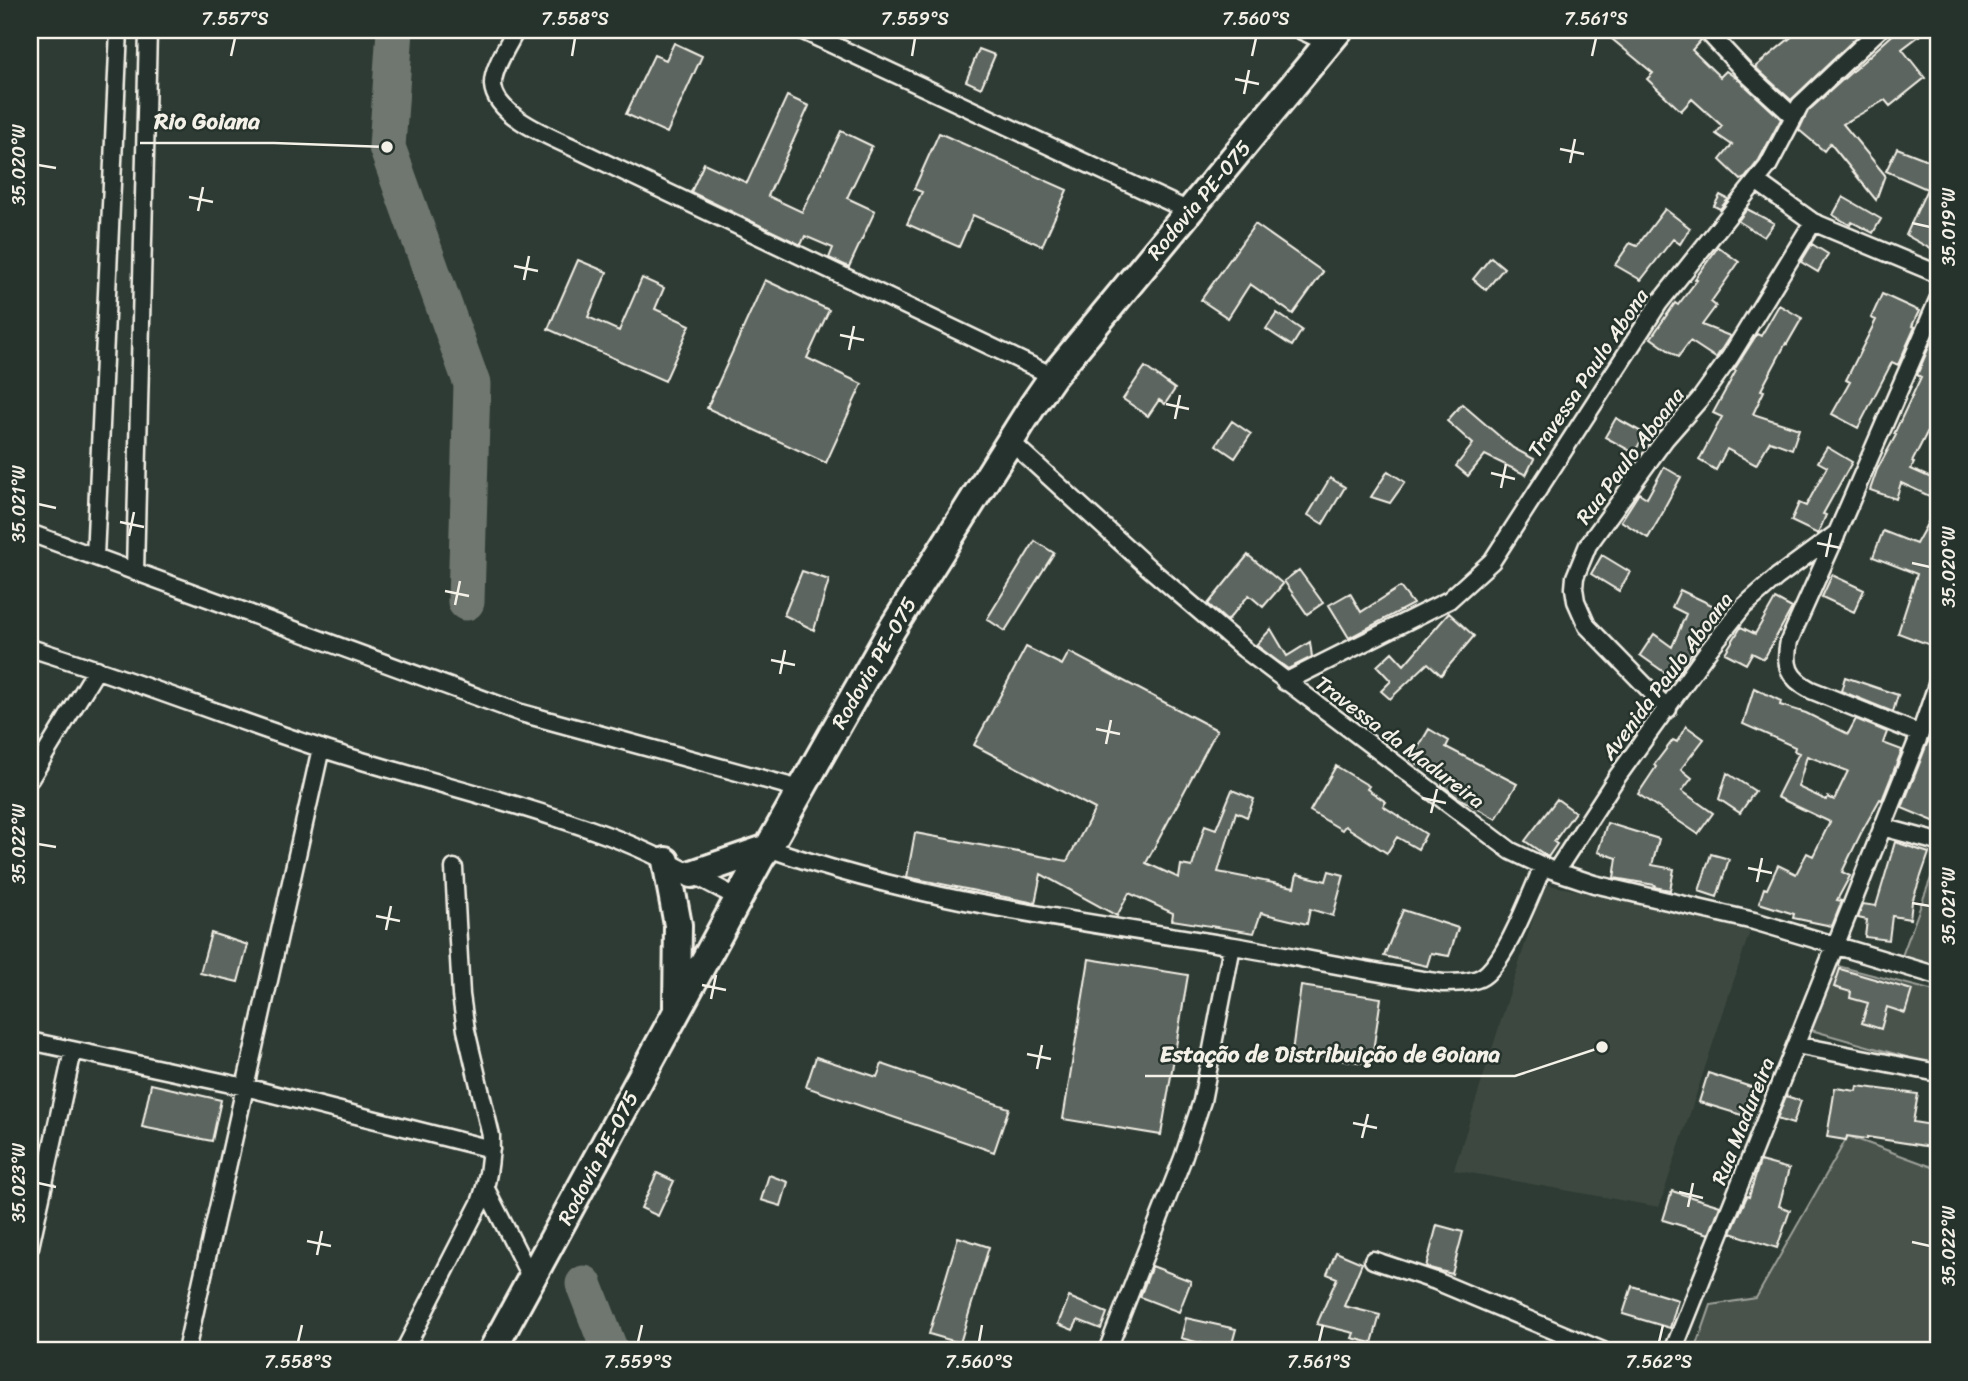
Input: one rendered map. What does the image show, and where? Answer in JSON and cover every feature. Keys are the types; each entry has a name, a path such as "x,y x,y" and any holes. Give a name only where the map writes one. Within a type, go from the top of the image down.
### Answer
{"main road":[{"name":"Rodovia PE-075","path":"492,1351 761,857 892,629 1010,440 1053,376 1333,36"},
{"path":"692,874 768,848"},
{"path":"666,861 674,892 678,925 677,1011"}],"street":[{"path":"95,557 119,30"},
{"path":"135,572 148,30"},
{"path":"516,30 499,63 493,85 500,104 516,117 572,147 1053,376"},
{"path":"801,30 1189,211"},
{"path":"1300,30 1333,36"},
{"path":"1706,30 1745,72 1794,117"},
{"name":"Travessa Paulo Abona","path":"1285,682 1449,600 1492,561 1659,303 1777,152 1794,117 1810,94 1879,30"},
{"path":"1756,181 1813,222 1938,274"},
{"name":"Rua Paulo Aboana","path":"1668,709 1587,626 1576,601 1576,577 1588,545 1665,439 1700,399 1730,358 1813,222"},
{"path":"1920,734 1798,684 1790,675 1786,656 1789,641 1938,300"},
{"name":"Travessa da Madureira","path":"1010,440 1149,568 1285,682 1511,851 1594,884 1754,920 1836,944"},
{"path":"30,533 521,713 800,789"},
{"name":"Avenida Paulo Aboana","path":"768,848 815,865 932,894 1131,931 1232,946 1443,984 1480,978 1492,969 1503,953 1550,868 1707,652 1744,607 1777,577 1837,533"},
{"path":"30,649 97,669 321,748 597,832 666,861 738,898"},
{"path":"30,779 97,669"},
{"name":"Rua Madureira","path":"1673,1351 1920,734 1938,682"},
{"path":"186,1351 321,748"},
{"path":"1882,827 1938,842"},
{"path":"404,1351 486,1189 491,1149 491,1136 466,1030 461,995 454,868"},
{"path":"1836,944 1938,975"},
{"path":"1107,1351 1183,1158 1202,1101 1232,946"},
{"path":"30,1041 245,1087 491,1149"},
{"path":"1796,1045 1938,1073"},
{"path":"30,1247 73,1051"},
{"path":"486,1189 532,1280"},
{"path":"1373,1259 1436,1281 1603,1351"}],"shaded area":[{"path":"1938,859 1938,968 1902,956"},
{"path":"1544,884 1752,925 1659,1207 1454,1170"},
{"path":"1834,965 1938,992 1938,1066 1811,1030"},
{"path":"1848,1136 1938,1169 1938,1351 1695,1351 1711,1305 1756,1298"}],"building":[{"path":"1601,30 1692,30 1701,40 1692,50 1720,77 1726,71 1739,80 1781,119 1759,160 1745,178 1741,180 1720,160 1732,145 1716,134 1722,126 1692,99 1681,111 1647,79 1653,73"},
{"path":"1800,30 1863,31 1791,100 1755,67"},
{"path":"1898,30 1927,30 1902,49 1925,78 1890,106 1885,100 1843,124 1885,175 1876,200 1830,143 1824,151 1799,130 1808,111"},
{"path":"674,43 702,56 667,133 626,114 654,55 666,60"},
{"path":"979,49 995,55 981,88 966,81"},
{"path":"787,96 809,106 768,196 802,212 841,131 872,146 847,198 875,211 849,267 829,258 833,248 805,236 801,245 691,192 704,163 747,183"},
{"path":"939,133 1067,190 1042,246 973,215 959,247 907,224 922,192 914,189"},
{"path":"1897,148 1938,164 1938,253 1906,235 1927,189 1886,171"},
{"path":"1720,195 1728,199 1720,209 1714,206"},
{"path":"1843,197 1881,219 1873,233 1852,222 1850,225 1833,215"},
{"path":"1665,209 1690,228 1680,244 1673,239 1641,280 1615,265 1630,243 1637,246"},
{"path":"1747,209 1774,223 1764,237 1738,221"},
{"path":"1255,224 1323,272 1293,314 1250,284 1228,318 1201,300"},
{"path":"1812,244 1828,254 1818,272 1801,262"},
{"path":"1718,247 1739,262 1711,302 1716,306 1702,325 1730,336 1716,358 1690,341 1678,357 1651,338 1675,303 1678,305 1697,280 1695,279"},
{"path":"1491,257 1504,268 1486,290 1473,279"},
{"path":"578,260 607,272 588,317 619,331 642,278 664,288 655,309 690,325 665,381 548,329"},
{"path":"765,280 829,310 807,358 862,384 826,463 707,408"},
{"path":"1882,294 1919,311 1898,365 1892,362 1858,428 1832,414 1850,382 1846,380 1876,320 1871,318"},
{"path":"1779,305 1802,318 1761,390 1764,391 1753,414 1799,429 1792,449 1770,441 1756,465 1727,449 1716,470 1699,460 1722,417 1713,413 1736,371 1734,370 1757,334 1761,336"},
{"path":"1277,313 1302,330 1292,346 1266,329"},
{"path":"1933,337 1938,340 1938,411 1911,469 1938,481 1938,500 1901,483 1896,499 1870,490 1921,377 1917,375"},
{"path":"1145,367 1175,389 1165,404 1159,400 1148,416 1123,399"},
{"path":"1462,404 1513,448 1534,459 1526,475 1485,455 1468,476 1456,466 1473,444 1447,421"},
{"path":"1616,418 1645,434 1634,453 1605,437"},
{"path":"1232,421 1251,434 1235,458 1216,445"},
{"path":"1827,447 1852,462 1823,514 1826,515 1818,534 1791,521 1799,503 1806,506 1827,467 1818,462"},
{"path":"1664,467 1681,477 1648,538 1621,521 1639,493 1647,498"},
{"path":"1388,471 1405,482 1390,503 1371,497"},
{"path":"1330,478 1345,487 1323,524 1308,515"},
{"path":"1938,504 1938,623 1930,645 1898,633 1917,574 1873,557 1883,531 1916,544"},
{"path":"1035,541 1054,553 1005,631 987,619"},
{"path":"1248,555 1283,584 1263,607 1249,595 1227,621 1208,604"},
{"path":"1602,555 1630,572 1619,591 1591,574"},
{"path":"1299,570 1323,603 1307,614 1284,581"},
{"path":"802,571 829,580 814,630 784,615"},
{"path":"1832,575 1864,590 1854,612 1822,597"},
{"path":"1400,587 1413,604 1349,638 1329,605 1350,593 1361,612"},
{"path":"1680,590 1714,606 1695,648 1674,679 1640,655 1654,634 1672,647 1686,614 1672,607"},
{"path":"1775,599 1792,608 1764,659 1752,653 1746,664 1725,653 1741,627 1755,634"},
{"path":"1449,613 1474,636 1441,675 1428,663 1390,699 1381,691 1391,681 1377,666 1392,652 1404,665"},
{"path":"1271,629 1287,656 1310,642 1312,657 1288,669 1256,645"},
{"path":"1026,647 1062,665 1069,652 1217,730 1146,863 1179,878 1181,865 1192,867 1205,825 1216,829 1232,790 1254,799 1247,817 1236,812 1218,872 1294,887 1297,874 1326,881 1329,871 1344,875 1333,916 1310,909 1307,924 1261,913 1254,933 1172,920 1173,913 1129,893 1117,916 1041,874 1035,903 907,877 915,833 1067,861 1095,809 974,745"},
{"path":"1845,677 1898,695 1893,712 1841,691"},
{"path":"1754,688 1781,701 1780,705 1806,713 1848,734 1856,719 1887,732 1883,743 1902,750 1882,800 1880,799 1861,833 1842,872 1850,876 1837,900 1842,901 1832,926 1793,918 1794,914 1759,903 1764,888 1767,889 1778,865 1796,874 1807,853 1813,856 1830,822 1777,797 1799,753 1794,751 1795,747 1743,724","holes":["1807,756 1848,771 1834,800 1828,797 1826,800 1798,787"]},
{"path":"1686,726 1704,739 1681,769 1692,778 1682,791 1713,813 1698,834 1638,794 1656,767 1654,765 1673,740 1677,742"},
{"path":"1938,726 1938,823 1902,808 1927,744"},
{"path":"1429,729 1449,741 1446,747 1517,784 1496,819 1457,797 1442,785 1444,780 1411,760"},
{"path":"1336,766 1369,786 1367,789 1386,802 1383,806 1426,834 1418,849 1397,837 1387,853 1345,826 1342,830 1310,811"},
{"path":"1727,773 1755,791 1740,813 1719,799"},
{"path":"1557,799 1575,812 1554,842 1557,844 1548,857 1525,841"},
{"path":"1607,823 1659,839 1652,865 1674,869 1670,890 1614,878 1617,858 1598,852"},
{"path":"1895,842 1929,853 1912,902 1910,919 1892,916 1889,940 1865,937 1867,920 1858,918 1863,904 1876,906"},
{"path":"1711,854 1729,859 1717,897 1699,891"},
{"path":"1403,910 1458,928 1449,956 1431,953 1427,966 1384,956"},
{"path":"211,933 248,945 238,982 200,973"},
{"path":"1089,959 1188,975 1161,1135 1063,1119"},
{"path":"1840,969 1912,990 1905,1013 1887,1007 1881,1029 1862,1023 1868,1003 1850,998 1851,992 1834,987"},
{"path":"1301,986 1381,998 1371,1064 1292,1052"},
{"path":"816,1057 877,1077 882,1064 1009,1108 994,1152 806,1087"},
{"path":"1708,1073 1754,1088 1745,1116 1699,1102"},
{"path":"151,1084 221,1100 212,1141 142,1127"},
{"path":"1857,1086 1918,1094 1913,1122 1938,1126 1938,1148 1867,1137 1847,1136 1846,1140 1827,1137 1835,1088 1856,1091"},
{"path":"1786,1096 1801,1101 1793,1124 1777,1119"},
{"path":"1760,1161 1789,1169 1779,1206 1790,1210 1777,1248 1731,1233 1747,1196 1749,1197"},
{"path":"657,1173 674,1181 658,1216 641,1208"},
{"path":"769,1175 788,1182 781,1206 761,1200"},
{"path":"1672,1191 1720,1206 1709,1234 1663,1220"},
{"path":"1437,1225 1463,1232 1452,1274 1426,1267"},
{"path":"958,1237 989,1247 960,1343 929,1334"},
{"path":"1336,1252 1362,1263 1344,1306 1380,1315 1372,1343 1352,1338 1354,1333 1317,1324 1337,1278 1327,1274"},
{"path":"1152,1266 1191,1281 1179,1312 1140,1297"},
{"path":"1632,1286 1678,1300 1670,1328 1623,1314"},
{"path":"1069,1297 1107,1313 1101,1329 1078,1320 1073,1330 1058,1324"},
{"path":"1186,1318 1236,1329 1230,1351 1181,1338"}],"waterway":[{"path":"395,30 387,147 472,384 466,602"},
{"path":"584,1284 610,1351"}],"place":[{"name":"Rio Goiana","path":"387,147"},
{"name":"Estação de Distribuição de Goiana","path":"1602,1047"}]}
